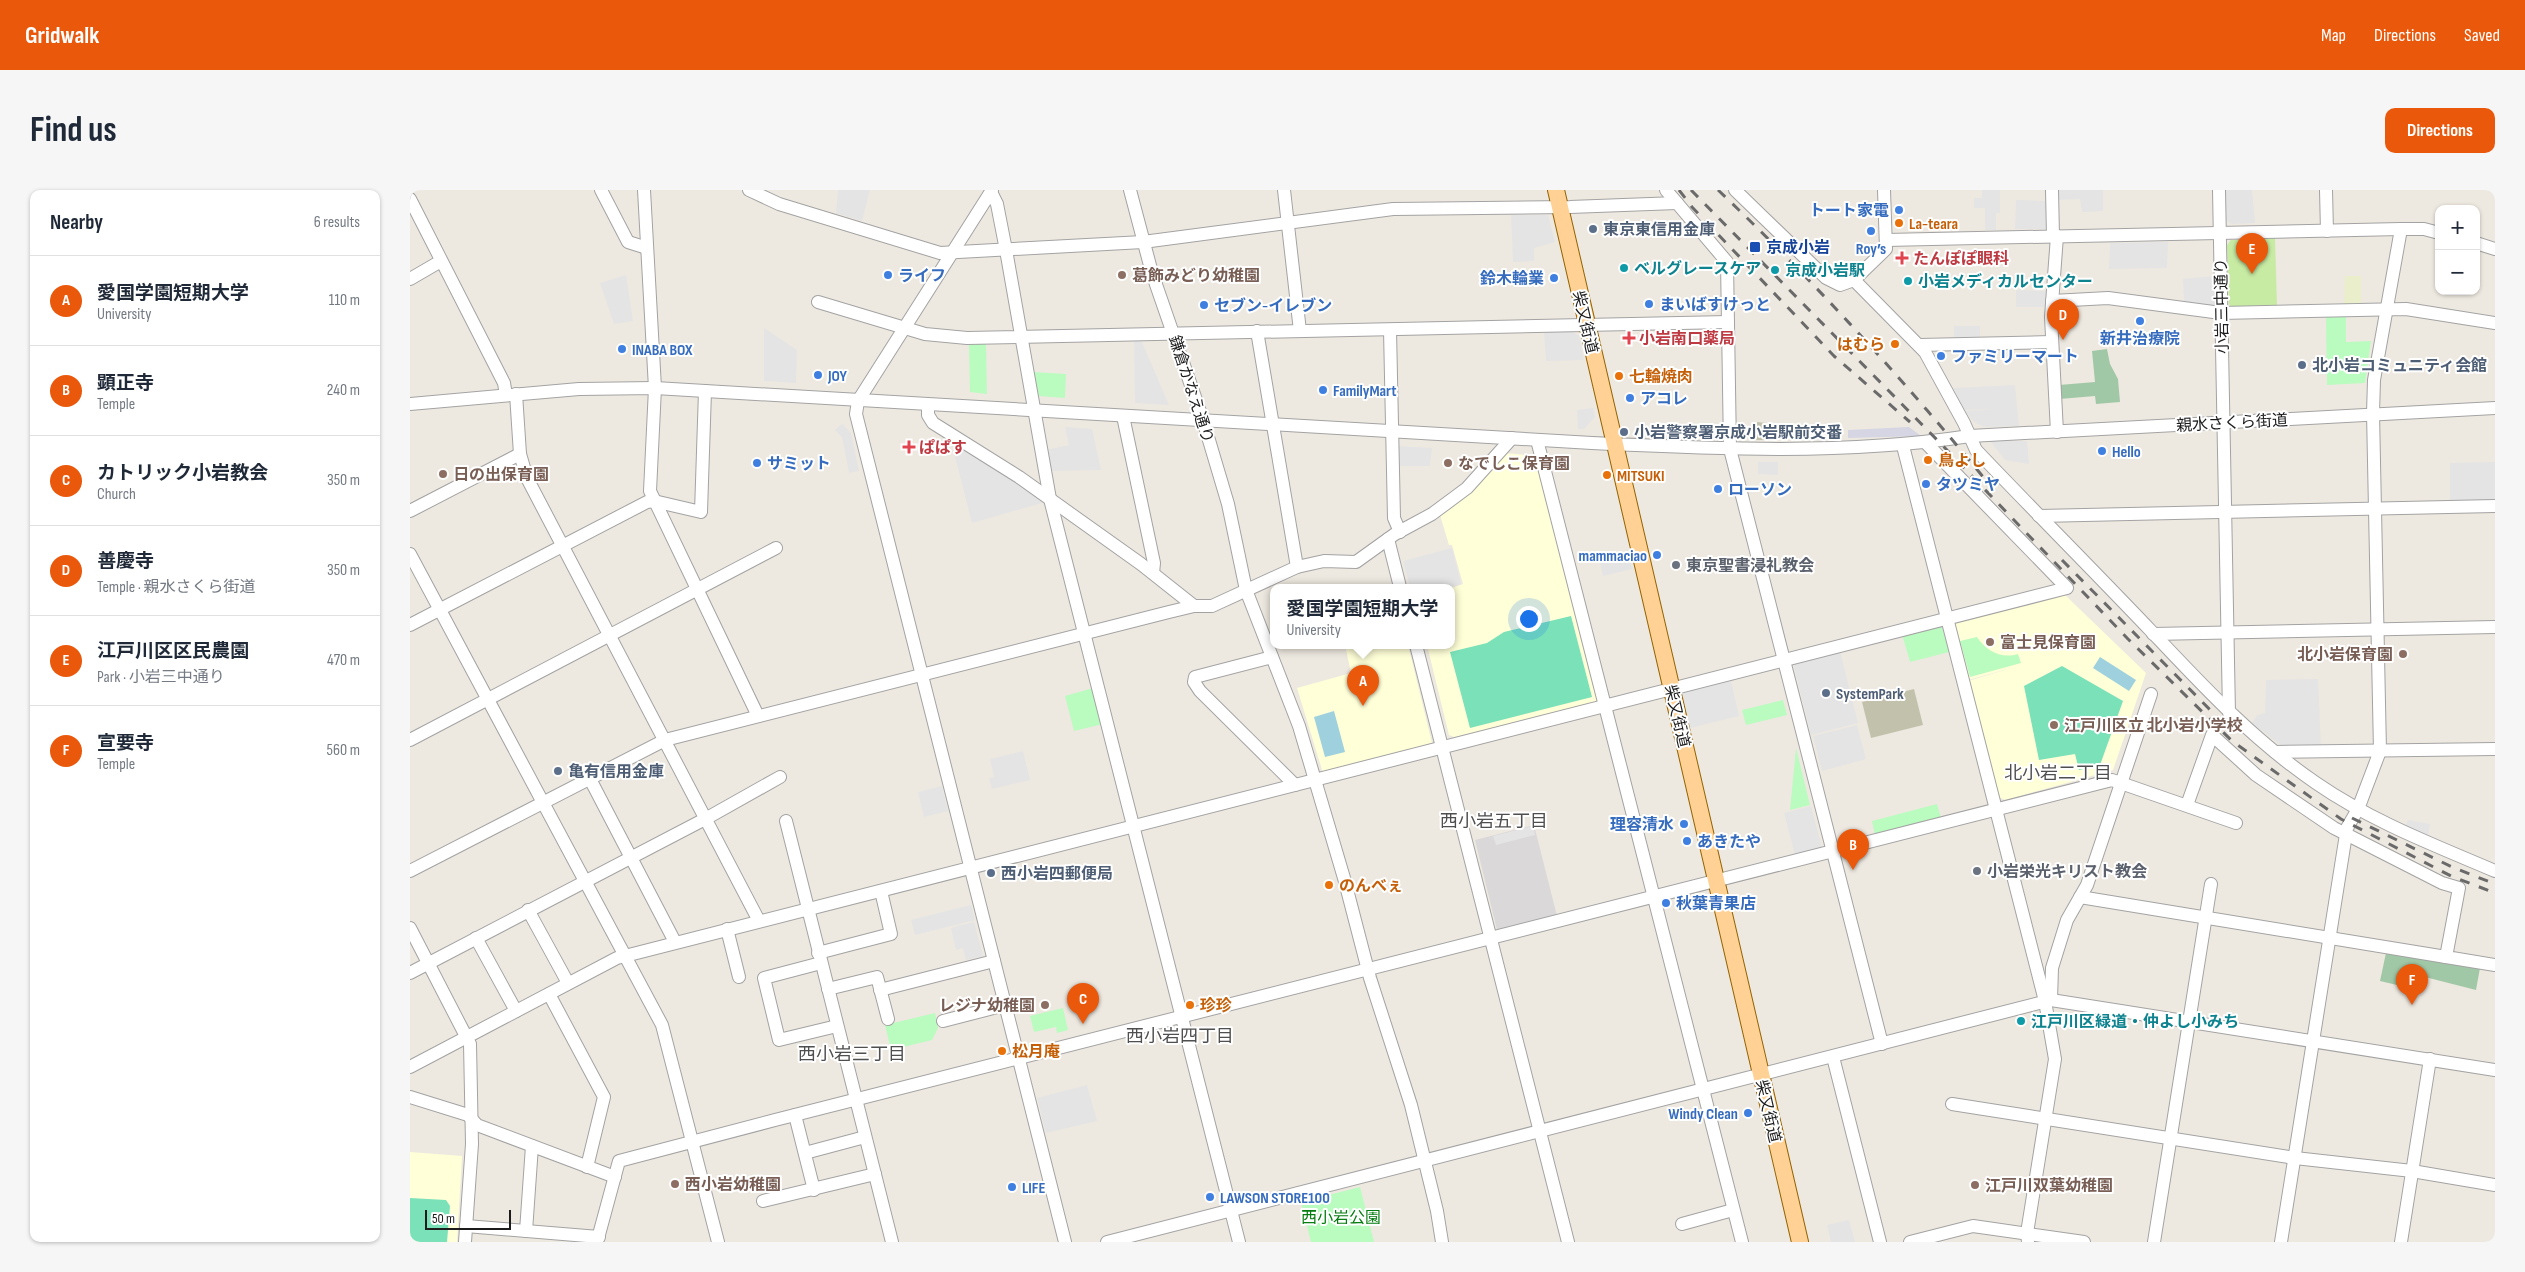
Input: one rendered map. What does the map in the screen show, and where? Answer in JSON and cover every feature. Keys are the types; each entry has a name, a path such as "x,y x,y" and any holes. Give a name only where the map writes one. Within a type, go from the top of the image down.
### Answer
{"main road":[{"name":"柴又街道","path":"1556,190 1800,1242"}],"street":[{"path":"600,190 628,242 647,248"},
{"path":"644,190 656,388 650,491 758,716"},
{"path":"749,190 779,204 940,253 1143,242 1393,209 1560,207 1677,203"},
{"name":"鎌倉かなえ通り","path":"1130,190 1143,242 1203,420 1235,530 1246,590 1299,726 1344,878 1368,970 1410,1105 1425,1161 1442,1242"},
{"path":"1284,190 1300,331"},
{"path":"1666,190 1727,262 1730,449 1882,1044"},
{"path":"1736,190 1826,278 1840,285 1854,280 1886,249 1884,190"},
{"path":"2052,190 2055,236 2051,342 2058,432"},
{"name":"小岩三中通り","path":"2219,190 2229,712"},
{"path":"2326,190 2327,231"},
{"path":"992,192 950,253 858,401 857,420 1065,1242"},
{"path":"992,192 997,204 1006,250 1050,499 1239,1242"},
{"path":"410,199 511,394 520,454 526,478 707,818 759,921"},
{"path":"1886,240 2401,229 2424,229 2435,232"},
{"path":"2281,1242 2346,834 2349,824 2358,809 2380,751 2373,413 2374,380 2401,229"},
{"path":"2480,244 2495,249"},
{"path":"410,279 441,261"},
{"path":"1854,280 1919,345 1976,450 2191,675 2229,712 2275,752 2317,783 2358,809 2408,835 2495,871"},
{"path":"2052,301 2108,298 2221,313 2406,309 2495,323"},
{"path":"818,302 926,334 949,337 1728,322"},
{"path":"1390,330 1394,518 1400,532"},
{"path":"1257,331 1297,567"},
{"path":"1919,345 2051,342"},
{"name":"親水さくら街道","path":"410,404 579,389 656,388 1614,445 1730,449 1903,446 1970,436 2373,413 2495,408"},
{"path":"410,625 562,546 654,501 702,512 705,391"},
{"path":"928,405 928,415 933,423 1050,499 1153,573 1191,607"},
{"path":"1123,416 1154,563 1153,573"},
{"path":"410,871 665,740 1191,607 1212,606 1297,567 1324,561 1356,562 1388,542 1400,532 1432,514 1467,488 1512,438"},
{"path":"1537,440 1742,1242"},
{"path":"410,1068 568,983 624,956 2067,588 1926,443"},
{"path":"1903,446 1995,810 2051,1001"},
{"path":"410,511 520,454"},
{"path":"2039,516 2495,506"},
{"path":"1388,542 1399,584"},
{"path":"410,740 488,701 776,548"},
{"path":"410,554 662,1025 718,1242"},
{"path":"2153,634 2495,627"},
{"path":"1417,649 1568,1242"},
{"path":"1272,657 1195,677 1194,682 1200,691 1295,785"},
{"path":"2027,1238 2055,1054 2051,1001 2052,968 2067,920 2087,885 2151,694"},
{"path":"2187,805 2212,735 2256,775 2346,834 2442,883 2459,888 2446,957"},
{"path":"2275,752 2495,749"},
{"path":"410,973 584,880 707,818 780,777"},
{"path":"590,779 675,942"},
{"path":"466,1226 598,1239 619,1161 2112,780 2236,822"},
{"path":"786,821 892,1242"},
{"path":"2154,1242 2191,1021 2211,884"},
{"path":"837,1026 779,1040 764,978 891,934 880,891"},
{"path":"2080,897 2495,965"},
{"path":"528,910 568,983"},
{"path":"410,928 470,1044 470,1118 465,1242"},
{"path":"727,929 739,977"},
{"path":"476,938 516,1011"},
{"path":"880,990 994,961"},
{"path":"828,989 877,977 888,1019"},
{"path":"549,994 604,1097 587,1167"},
{"path":"1107,1242 2051,1001 2191,1021 2495,1070"},
{"path":"943,1021 1005,1005"},
{"path":"1833,1057 1880,1242"},
{"path":"2401,1242 2430,1059"},
{"path":"410,1097 470,1118 477,1125 615,1177"},
{"path":"1952,1104 2295,1158 2412,1171 2495,1185"},
{"path":"795,1115 814,1190"},
{"path":"805,1153 865,1137"},
{"path":"526,1231 532,1146"},
{"path":"763,1201 875,1174"},
{"path":"1682,1224 1733,1210"},
{"path":"1910,1242 1973,1226 2027,1238 2084,1242"}],"shaded area":[{"path":"838,190 870,190 862,221 836,213"},
{"path":"1982,190 2000,190 2000,213 1996,213 1996,230 1985,230 1985,208 1974,208 1974,198 1982,198"},
{"path":"2057,190 2103,190 2103,211 2082,212 2080,199 2057,200"},
{"path":"2226,190 2252,190 2255,223 2232,224 2226,220"},
{"path":"2016,200 2046,201 2046,229 2015,229"},
{"path":"1511,215 1548,215 1555,242 1534,248 1534,261 1513,262"},
{"path":"2168,242 2167,268 2109,269 2110,243"},
{"path":"626,275 633,321 614,324 600,283"},
{"path":"2214,276 2214,307 2184,302 2183,279"},
{"path":"2345,276 2361,276 2361,304 2344,304"},
{"path":"2016,290 2046,291 2045,307 2016,307"},
{"path":"1954,326 1980,326 1980,337 1954,337"},
{"path":"764,328 797,350 796,383 764,381"},
{"path":"1544,331 1571,331 1579,336 1584,360 1546,361"},
{"path":"1134,340 1141,340 1169,405 1135,403"},
{"path":"2107,349 2110,364 2118,379 2120,402 2096,404 2095,396 2060,399 2059,385 2095,382 2092,351"},
{"path":"2015,385 2019,426 1984,427 1974,422 1965,411 1994,409 1965,410 1953,388"},
{"path":"1593,408 1595,417 1584,429 1578,429 1577,410"},
{"path":"1757,422 1766,423 1766,440 1756,440"},
{"path":"842,424 851,433 859,471 849,473 842,437 835,430"},
{"path":"1065,427 1092,429 1101,470 1050,471 1046,450 1069,445"},
{"path":"1909,427 1921,436 1848,438 1848,430"},
{"path":"951,441 1041,498 1042,503 972,523"},
{"path":"1990,441 2027,441 2029,464 2005,460"},
{"path":"1397,446 1432,448 1430,466 1398,466"},
{"path":"1505,453 1535,456 1599,697 1595,703 1454,737 1449,735 1428,649 1455,649 1455,587 1463,584 1452,545 1449,545 1440,515"},
{"path":"1758,462 1778,462 1778,475 1758,474"},
{"path":"2495,462 2495,500 2450,501 2450,463"},
{"path":"1452,548 1461,584 1409,584 1403,561"},
{"path":"1629,555 1632,569 1603,576 1600,563"},
{"name":"江戸川区立 北小岩小学校","path":"2064,594 2146,673 2113,770 2005,800 1999,797 1968,681 2015,667 1968,680 1952,623"},
{"path":"1346,649 1409,649 1432,743 1323,773 1297,688 1351,673"},
{"name":"SystemPark","path":"1840,651 1858,723 1811,735 1793,663"},
{"path":"2318,679 2321,747 2283,747 2252,723 2257,715 2265,713 2266,680"},
{"path":"1731,681 1739,716 1690,728 1682,693"},
{"path":"1914,689 1923,725 1871,738 1862,702"},
{"path":"1857,725 1866,759 1822,771 1813,736"},
{"path":"1023,751 1030,780 992,789 989,778 994,777 990,759"},
{"path":"942,786 948,811 924,817 918,792"},
{"path":"1811,806 1822,848 1795,855 1784,813"},
{"path":"2408,820 2430,824 2428,837 2405,827"},
{"path":"1534,825 1557,916 1500,931 1497,930 1475,840"},
{"path":"1533,826 1535,835 1496,845 1493,836"},
{"path":"971,905 975,920 915,935 911,920"},
{"path":"974,922 983,956 966,960 963,948 956,950 951,928"},
{"path":"2386,953 2480,968 2476,990 2421,976 2418,986 2403,983 2401,986 2380,981"},
{"path":"1087,1085 1097,1121 1046,1133 1037,1098"},
{"path":"410,1152 462,1156 457,1242 410,1242"},
{"path":"1849,1220 1855,1242 1831,1242 1827,1225"}],"green space":[{"path":"2275,238 2277,305 2231,307 2229,304 2227,245 2231,240"},
{"path":"2326,317 2346,317 2346,342 2371,341 2365,383 2327,385"},
{"path":"969,344 986,344 987,394 970,392"},
{"path":"1033,372 1066,374 1065,398 1039,396"},
{"path":"1571,616 1592,697 1470,728 1450,652 1487,643 1504,632"},
{"path":"1941,624 1949,652 1910,662 1902,634"},
{"path":"1977,637 1994,653 2000,655 2018,654 2021,663 1970,677 1960,641"},
{"path":"2062,666 2123,701 2100,765 2079,770 2075,754 2039,760 2024,686"},
{"path":"1093,688 1103,724 1074,731 1065,696"},
{"path":"1783,700 1787,715 1746,725 1742,710"},
{"path":"1796,748 1810,805 1790,810"},
{"path":"1937,804 1941,818 1875,835 1872,821"},
{"path":"1063,1008 1068,1030 1057,1033 1056,1027 1034,1032 1030,1016"},
{"path":"935,1013 938,1028 932,1040 891,1050 885,1025"},
{"name":"西小岩公園","path":"1360,1187 1374,1242 1311,1242 1301,1202"},
{"path":"410,1198 446,1200 450,1206 447,1242 410,1242"}],"water":[{"path":"2100,657 2136,680 2129,691 2093,668"},
{"path":"1334,711 1345,752 1325,757 1314,717"}],"railway":[{"path":"1679,190 1692,207 1834,356 1910,422"},
{"path":"1691,190 1945,448 2128,639 2232,741 2341,819 2451,876 2495,893"},
{"path":"1718,190 1856,330 1984,478"},
{"path":"2062,560 2231,731"},
{"path":"2352,818 2452,867 2495,884"}],"place":[{"name":"トート家電","path":"1899,210"},
{"name":"La-teara","path":"1899,223"},
{"name":"東京東信用金庫","path":"1593,229"},
{"name":"Roy’s","path":"1871,231"},
{"name":"京成小岩","path":"1755,247"},
{"name":"たんぽぽ眼科","path":"1902,258"},
{"name":"ベルグレースケア","path":"1624,268"},
{"name":"京成小岩駅","path":"1775,270"},
{"name":"江戸川区区民農園","path":"2252,274"},
{"name":"ライフ","path":"888,275"},
{"name":"葛飾みどり幼稚園","path":"1122,275"},
{"name":"鈴木輪業","path":"1554,278"},
{"name":"小岩メディカルセンター","path":"1908,281"},
{"name":"まいばすけっと","path":"1649,304"},
{"name":"セブン-イレブン","path":"1204,305"},
{"name":"新井治療院","path":"2140,321"},
{"name":"小岩南口薬局","path":"1629,338"},
{"name":"善慶寺","path":"2063,340"},
{"name":"はむら","path":"1895,344"},
{"name":"INABA BOX","path":"622,349"},
{"name":"ファミリーマート","path":"1941,356"},
{"name":"北小岩コミュニティ会館","path":"2302,365"},
{"name":"JOY","path":"818,375"},
{"name":"七輪焼肉","path":"1619,376"},
{"name":"FamilyMart","path":"1323,390"},
{"name":"アコレ","path":"1630,398"},
{"name":"小岩警察署京成小岩駅前交番","path":"1624,432"},
{"name":"ぱぱす","path":"909,447"},
{"name":"Hello","path":"2102,451"},
{"name":"鳥よし","path":"1928,460"},
{"name":"サミット","path":"757,463"},
{"name":"なでしこ保育園","path":"1448,463"},
{"name":"日の出保育園","path":"443,474"},
{"name":"MITSUKI","path":"1607,475"},
{"name":"タツミヤ","path":"1926,484"},
{"name":"ローソン","path":"1718,489"},
{"name":"mammaciao","path":"1657,555"},
{"name":"東京聖書浸礼教会","path":"1676,565"},
{"name":"富士見保育園","path":"1990,642"},
{"name":"北小岩保育園","path":"2403,654"},
{"name":"SystemPark","path":"1826,693"},
{"name":"愛国学園短期大学","path":"1363,706"},
{"name":"江戸川区立 北小岩小学校","path":"2054,725"},
{"name":"亀有信用金庫","path":"558,771"},
{"name":"理容清水","path":"1684,824"},
{"name":"あきたや","path":"1687,841"},
{"name":"顕正寺","path":"1853,870"},
{"name":"小岩栄光キリスト教会","path":"1977,871"},
{"name":"西小岩四郵便局","path":"991,873"},
{"name":"のんべぇ","path":"1329,885"},
{"name":"秋葉青果店","path":"1666,903"},
{"name":"レジナ幼稚園","path":"1045,1005"},
{"name":"珍珍","path":"1190,1005"},
{"name":"宣要寺","path":"2412,1005"},
{"name":"江戸川区緑道・仲よし小みち","path":"2021,1021"},
{"name":"カトリック小岩教会","path":"1083,1024"},
{"name":"松月庵","path":"1002,1051"},
{"name":"Windy Clean","path":"1748,1113"},
{"name":"西小岩幼稚園","path":"675,1184"},
{"name":"江戸川双葉幼稚園","path":"1975,1185"},
{"name":"LIFE","path":"1012,1187"},
{"name":"LAWSON STORE100","path":"1210,1197"}],"district":[{"name":"北小岩二丁目","path":"2058,773"},
{"name":"西小岩五丁目","path":"1494,821"},
{"name":"西小岩四丁目","path":"1180,1036"},
{"name":"西小岩三丁目","path":"852,1054"}]}
